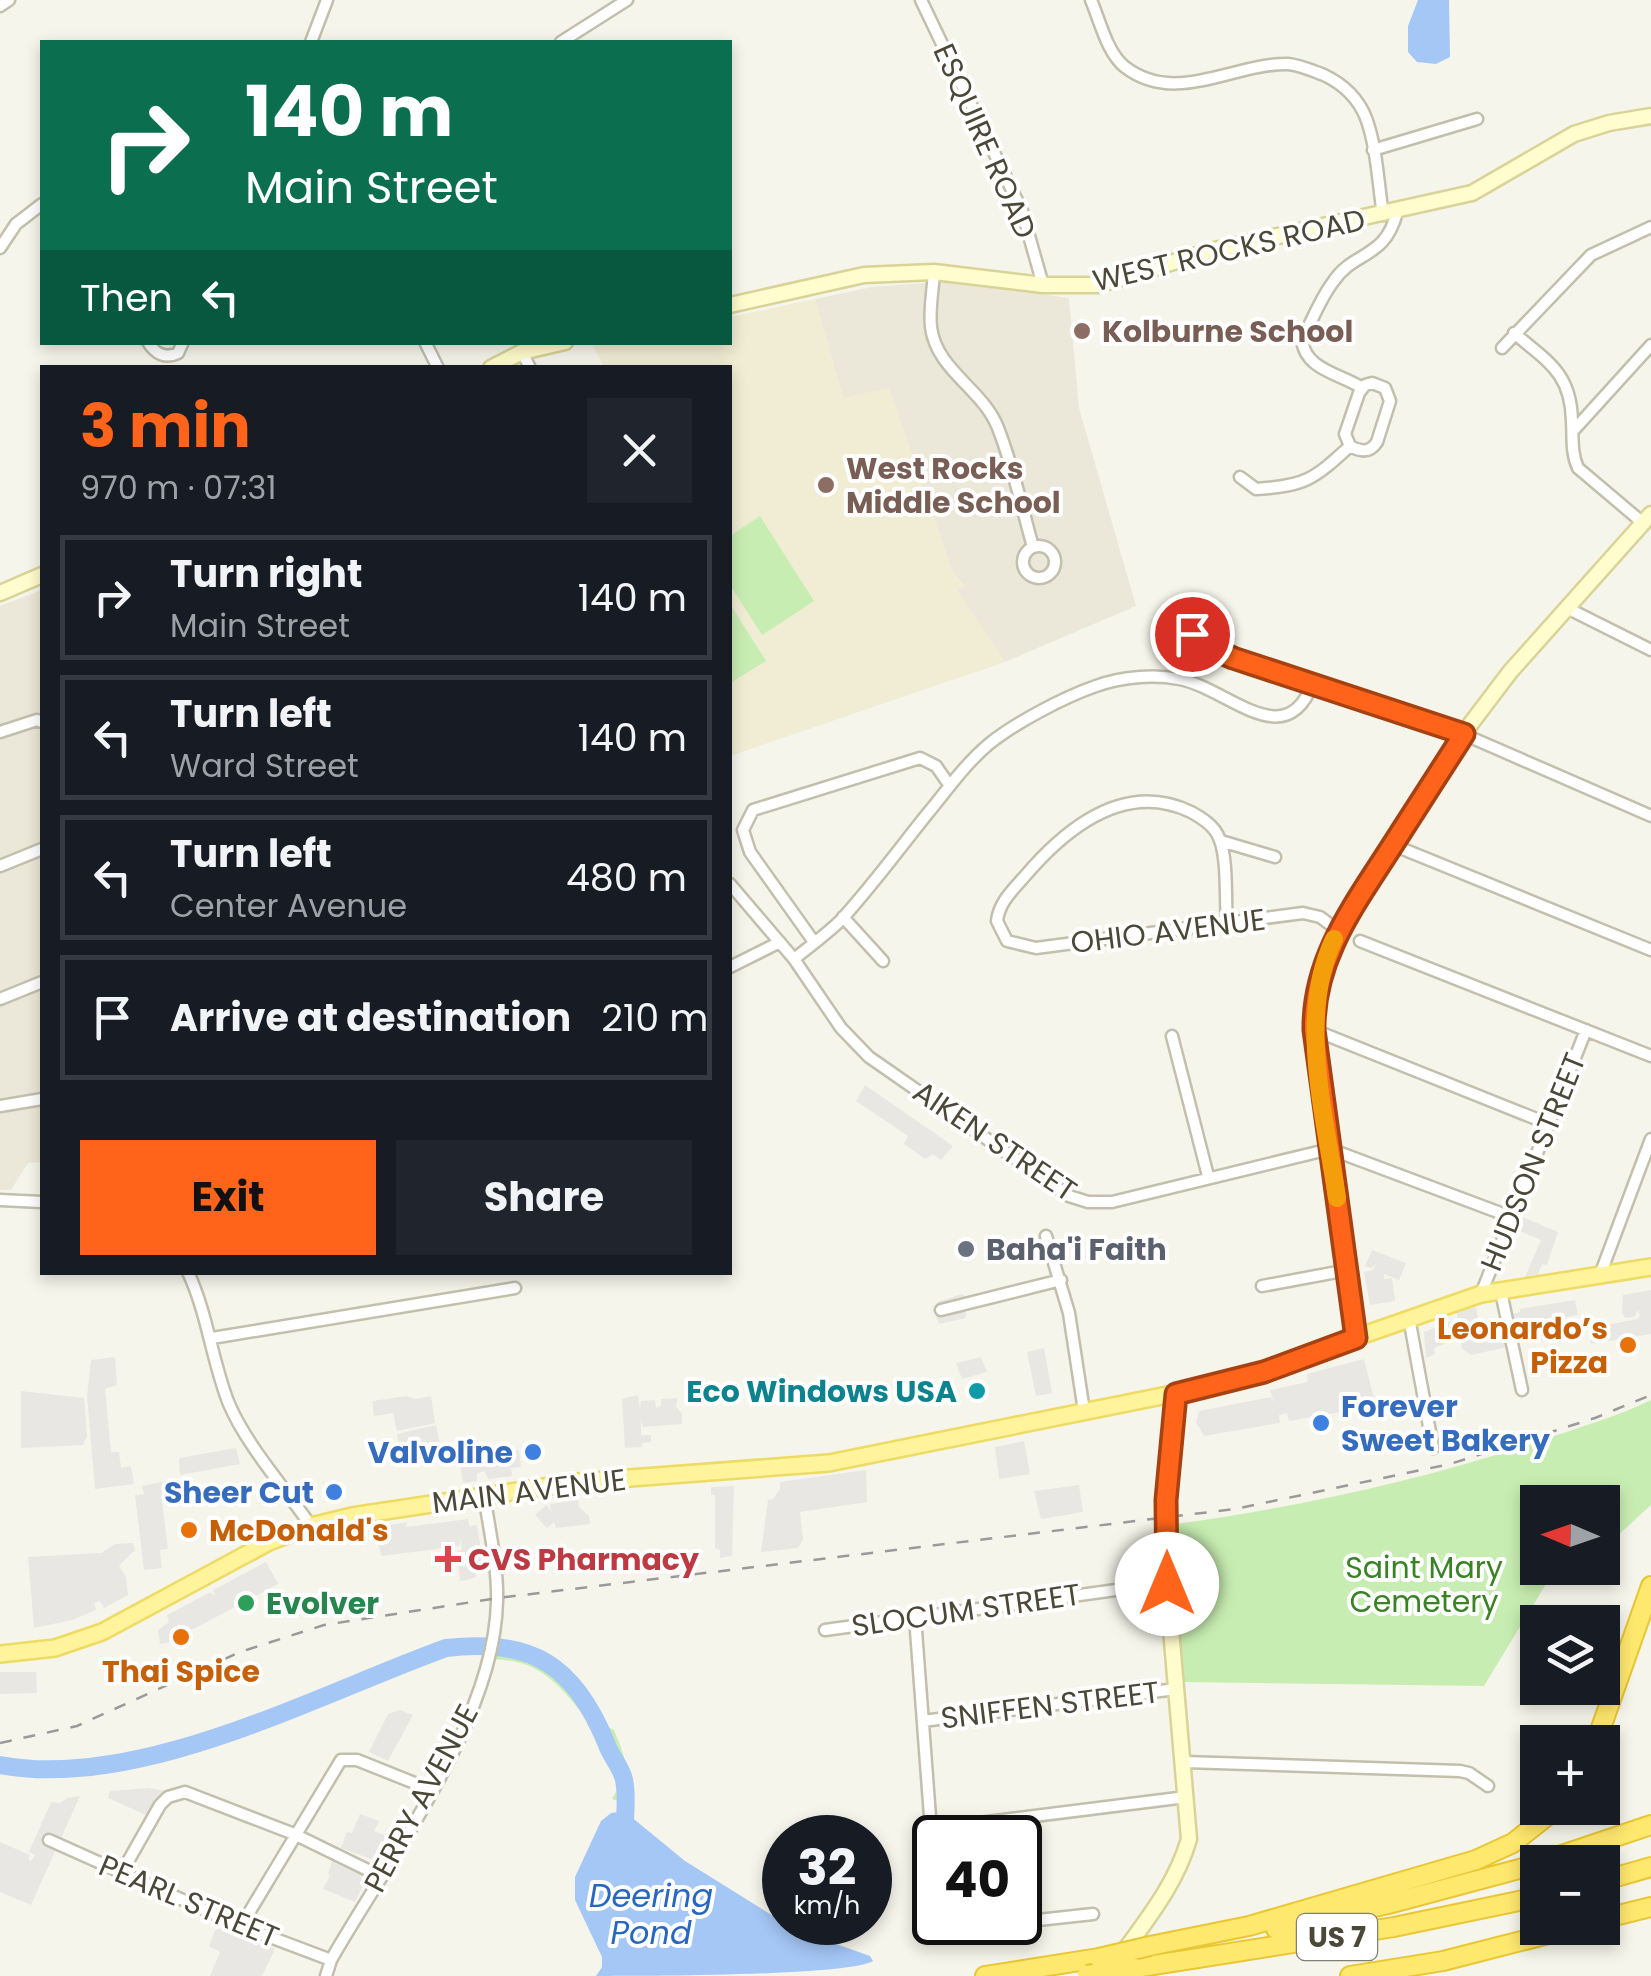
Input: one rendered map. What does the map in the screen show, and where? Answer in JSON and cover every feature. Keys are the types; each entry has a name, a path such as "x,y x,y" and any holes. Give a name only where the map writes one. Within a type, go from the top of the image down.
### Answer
{"highway":[{"path":"1602,1725 1651,1586"},
{"path":"1149,1949 1248,1926 1476,1860 1524,1836 1537,1825"},
{"name":"US 7","path":"1592,1845 1651,1825"},
{"path":"1620,1876 1651,1867"},
{"name":"US 7","path":"985,1976 1103,1967 1149,1949 1339,1916 1520,1868"},
{"name":"US 7","path":"1084,1976 1394,1928 1520,1901"},
{"path":"1620,1915 1651,1907"},
{"path":"1350,1976 1431,1963 1520,1941"}],"main road":[{"name":"WEST ROCKS ROAD","path":"732,305 864,275 934,272 1043,285 1098,285 1210,251 1472,193 1574,134 1609,122 1651,116"},
{"path":"496,365 522,352 551,345"},
{"path":"1356,1338 1314,1030 1318,983 1339,931 1493,692 1647,518"},
{"path":"0,593 40,577"},
{"name":"MAIN AVENUE","path":"0,1654 55,1648 102,1632 269,1542 311,1526 484,1494 829,1463 1176,1394 1254,1375 1481,1294 1651,1267"},
{"path":"1103,1967 1170,1889 1189,1838 1167,1584 1166,1500 1176,1394"}],"street":[{"path":"0,6 8,0"},
{"path":"312,40 327,0"},
{"path":"564,40 627,0"},
{"name":"ESQUIRE ROAD","path":"921,0 1022,211 1043,285"},
{"path":"1090,0 1114,55 1144,78 1189,84 1290,64 1336,80 1353,95 1364,114 1392,230 1381,246 1334,278 1302,340 1303,350 1324,372 1348,378 1362,388"},
{"path":"1373,150 1477,119"},
{"path":"0,248 16,224 40,206"},
{"path":"1502,348 1591,255 1651,227"},
{"path":"934,272 930,325 934,341 944,360 979,395 998,428 1033,547"},
{"path":"1514,332 1560,372 1567,383 1573,457 1578,468 1647,518"},
{"path":"150,345 168,356 178,353 182,345"},
{"path":"1573,432 1651,345"},
{"path":"522,352 528,365"},
{"path":"1379,384 1390,401 1373,448 1363,451 1350,446 1346,434 1362,388 1379,384"},
{"path":"1240,477 1256,489 1294,486 1323,470 1350,446"},
{"path":"1567,608 1651,650"},
{"path":"1202,634 1222,653 1464,734 1651,816"},
{"path":"794,959 843,917 988,745 1096,686 1140,678 1179,679 1202,685 1272,718 1292,715 1307,700 1313,682"},
{"path":"0,732 40,721"},
{"path":"814,942 750,852 743,830 753,810 920,758 936,766 950,786"},
{"name":"OHIO AVENUE","path":"1221,841 1200,817 1170,805 1129,804 1099,813 1068,832 1041,857 1000,906 999,929 1011,943 1036,948 1308,914 1320,917 1339,931"},
{"path":"1227,922 1221,841 1275,857"},
{"path":"1393,845 1651,950"},
{"path":"0,866 40,850"},
{"name":"AIKEN STREET","path":"732,886 794,959 841,1028 869,1057 1062,1192 1088,1202 1112,1202 1330,1149"},
{"path":"843,917 882,961"},
{"path":"1360,941 1651,1056"},
{"path":"732,965 780,942"},
{"path":"0,999 40,983"},
{"path":"1314,1030 1549,1124"},
{"name":"HUDSON STREET","path":"1481,1294 1586,1030"},
{"path":"1172,1036 1208,1176"},
{"path":"0,1106 40,1099"},
{"path":"1600,1275 1651,1139"},
{"path":"1330,1149 1511,1218"},
{"path":"0,1200 40,1202"},
{"path":"1046,1236 1062,1280 1084,1411"},
{"path":"1262,1286 1348,1270"},
{"path":"189,1275 212,1338 222,1386 235,1416 311,1526"},
{"path":"940,1310 1062,1280"},
{"path":"212,1338 515,1288"},
{"path":"1500,1292 1522,1390"},
{"path":"1409,1318 1433,1448"},
{"name":"PERRY AVENUE","path":"326,1976 331,1960 432,1790 466,1724 494,1627 497,1586 484,1494"},
{"name":"SLOCUM STREET","path":"825,1630 1167,1584"},
{"path":"916,1617 930,1815"},
{"name":"SNIFFEN STREET","path":"923,1721 1176,1689"},
{"path":"241,1926 342,1760 432,1790"},
{"path":"1184,1762 1460,1772 1469,1773 1488,1786"},
{"path":"122,1872 160,1805 176,1793 204,1797 294,1834 380,1876"},
{"path":"1038,1815 1186,1797"},
{"name":"PEARL STREET","path":"49,1840 241,1926 331,1960"},
{"path":"1042,1919 1092,1914"}],"shaded area":[{"path":"951,281 1069,298 1079,408 1136,606 1005,662 957,591 964,585 953,573 889,389 843,398 815,299 872,287"},
{"name":"West Rocks Middle School","path":"815,299 843,398 889,388 953,573 964,586 957,591 1005,662 732,755 732,365 603,365 593,346 732,345 732,317"},
{"path":"40,591 40,1162 28,1163 11,1190 0,1190 0,606"},
{"path":"865,1085 953,1146 941,1160 933,1154 925,1159 904,1144 908,1136 856,1101"},
{"path":"1522,1217 1558,1232 1547,1265 1542,1264 1538,1274 1525,1277 1541,1240 1517,1230"},
{"path":"1372,1250 1406,1263 1399,1280 1384,1274 1384,1279 1392,1278 1395,1301 1370,1305 1364,1272 1373,1270 1376,1263 1372,1268 1365,1266"},
{"path":"1651,1290 1651,1334 1591,1344 1587,1321 1598,1319 1601,1326 1638,1319 1638,1310 1634,1317 1625,1318 1623,1295"},
{"path":"962,1294 966,1318 939,1324 933,1309 938,1307 937,1302"},
{"path":"1575,1300 1578,1315 1556,1319 1559,1337 1541,1340 1538,1322 1516,1326 1513,1314 1520,1309"},
{"path":"1476,1307 1481,1340 1504,1337 1507,1347 1471,1355 1462,1349 1460,1338 1434,1348 1435,1354 1426,1358 1424,1332 1455,1320 1459,1334 1457,1312"},
{"path":"1044,1348 1052,1393 1036,1396 1027,1352"},
{"path":"115,1357 117,1385 105,1389 111,1452 119,1452 121,1468 131,1466 134,1484 95,1489 87,1396 91,1360"},
{"path":"981,1357 987,1372 962,1379 956,1363"},
{"path":"1364,1359 1376,1406 1289,1421 1287,1413 1279,1415 1280,1423 1204,1436 1196,1422 1199,1411 1271,1397 1274,1404 1270,1390 1308,1382 1307,1374"},
{"path":"21,1391 84,1398 87,1436 83,1445 21,1448"},
{"path":"638,1395 640,1409 641,1401 655,1400 656,1408 661,1406 661,1399 678,1398 676,1406 682,1414 682,1424 643,1427 641,1419 641,1435 651,1435 651,1442 625,1448 622,1399"},
{"path":"431,1396 435,1423 397,1431 393,1413 374,1416 372,1401"},
{"path":"436,1425 441,1450 401,1457 397,1434"},
{"path":"1024,1441 1030,1474 999,1479 995,1447"},
{"path":"236,1448 240,1464 180,1475 179,1458"},
{"path":"519,1450 521,1467 511,1468 512,1476 488,1479 485,1471 477,1473 477,1481 463,1483 459,1458"},
{"path":"866,1470 867,1502 800,1512 803,1540 798,1548 761,1552 768,1500 780,1489 780,1482"},
{"path":"170,1480 172,1487 162,1501 168,1549 160,1550 162,1568 144,1570 135,1495 144,1494 142,1486"},
{"path":"1079,1485 1083,1512 1041,1519 1034,1491"},
{"path":"734,1486 732,1556 720,1558 720,1550 715,1548 715,1495 711,1495 711,1487"},
{"path":"578,1500 590,1524 556,1528 554,1522 547,1528 535,1515 546,1505 551,1511 550,1504"},
{"path":"468,1519 469,1526 477,1525 483,1563 476,1565 476,1577 467,1580 460,1581 457,1551 462,1550 461,1540 459,1546 382,1556 374,1541 373,1532 392,1529 389,1525 407,1522 406,1527"},
{"path":"133,1543 135,1550 119,1566 126,1577 128,1595 104,1608 100,1601 94,1603 96,1610 72,1620 34,1628 28,1557 101,1553 115,1544"},
{"path":"266,1562 278,1584 160,1644 158,1630 169,1622 167,1615 210,1592 215,1596 213,1590"},
{"path":"0,1672 36,1672 37,1693 0,1694"},
{"path":"400,1710 413,1715 388,1761 369,1752 388,1714"},
{"path":"110,1791 165,1791 148,1816 108,1798"},
{"path":"80,1796 31,1905 0,1892 0,1842 30,1855 31,1861 35,1855 29,1852 51,1802"},
{"path":"360,1814 379,1821 374,1831 389,1837 387,1843 381,1841 376,1861 341,1848"},
{"path":"332,1861 367,1878 355,1902 323,1889"},
{"path":"222,1928 275,1949 262,1976 210,1976 220,1952 209,1946 215,1930"}],"green space":[{"path":"760,516 814,601 762,635 732,588 732,535"},
{"path":"732,607 766,661 732,682"},
{"name":"Saint Mary Cemetery","path":"1651,1400 1651,1505 1620,1533 1620,1485 1520,1485 1520,1585 1545,1585 1533,1605 1520,1605 1520,1627 1484,1686 1183,1682 1175,1524 1407,1480 1611,1417"},
{"path":"501,1650 559,1672 599,1720 614,1730 628,1776 620,1802 612,1799 619,1770 607,1738 558,1686 534,1668 502,1660 482,1660 484,1652"}],"water":[{"path":"1418,0 1449,0 1450,57 1436,64 1417,62 1408,52 1408,26"},
{"name":"Deering Pond","path":"624,1811 685,1861 762,1909 762,1945 839,1945 870,1956 873,1961 826,1970 596,1976 602,1967 602,1957 575,1900 575,1877 601,1821 611,1813"}],"waterway":[{"path":"0,1765 54,1769 110,1764 168,1752 284,1713 446,1648 503,1648 547,1663 580,1695 623,1776 625,1834"}],"railway":[{"path":"0,1743 77,1726 240,1652 324,1625 498,1598 1235,1509 1450,1464 1595,1418 1651,1395"}],"slow traffic":[{"path":"1334,939 1318,983 1314,1030 1337,1198"}],"place":[{"name":"Kolburne School","path":"1082,331"},
{"name":"West Rocks Middle School","path":"826,485"},
{"name":"Baha'i Faith","path":"966,1249"},
{"name":"Leonardo’s Pizza","path":"1628,1345"},
{"name":"Eco Windows USA","path":"977,1391"},
{"name":"Forever Sweet Bakery","path":"1321,1423"},
{"name":"Valvoline","path":"533,1452"},
{"name":"Sheer Cut","path":"334,1492"},
{"name":"McDonald's","path":"189,1530"},
{"name":"CVS Pharmacy","path":"448,1559"},
{"name":"Evolver","path":"246,1603"},
{"name":"Thai Spice","path":"181,1637"}],"route":[{"path":"1167,1584 1166,1500 1176,1394 1264,1372 1356,1338 1314,1030 1318,983 1346,918 1464,734 1233,658 1202,634 1192,634"}]}
